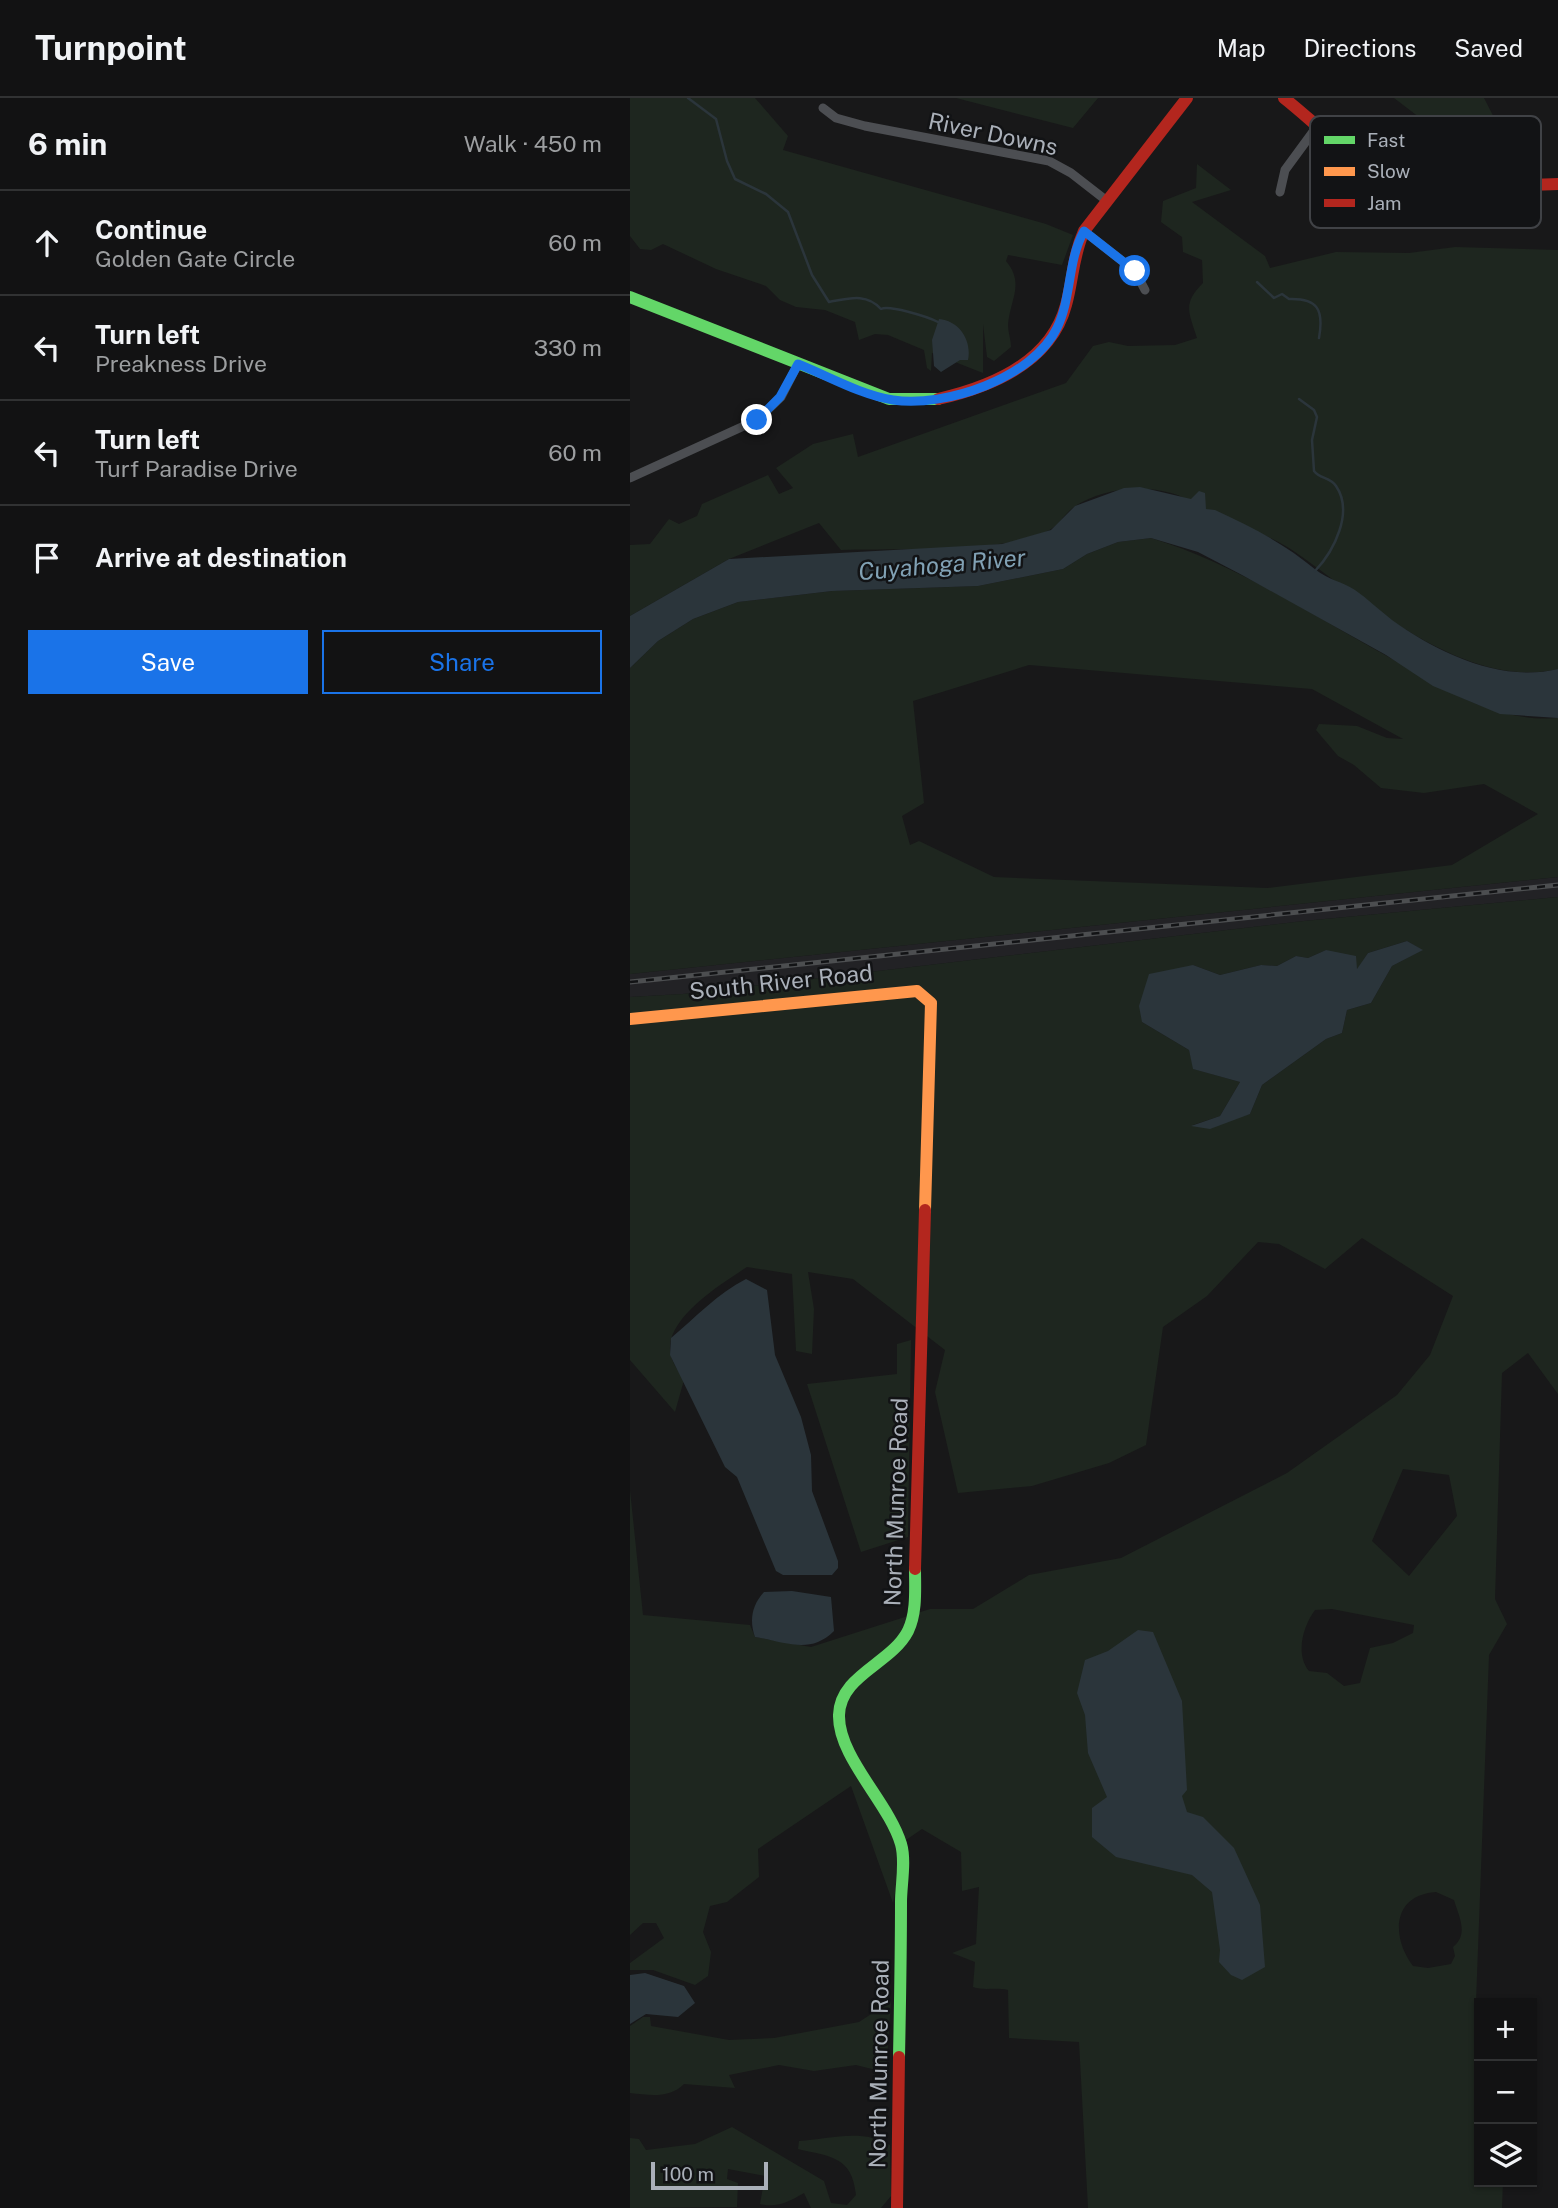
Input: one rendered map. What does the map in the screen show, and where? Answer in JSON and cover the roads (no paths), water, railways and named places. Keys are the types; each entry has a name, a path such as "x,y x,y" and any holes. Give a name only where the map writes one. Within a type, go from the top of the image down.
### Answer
{"street":[{"path":"630,297 897,400 925,401 1006,377 1038,355 1055,332 1065,310 1073,255 1084,231 1186,98"},
{"path":"1284,98 1310,119"},
{"name":"River Downs","path":"823,108 836,118 865,126 1049,161 1071,173 1107,201"},
{"path":"1280,192 1285,170 1310,136"},
{"path":"1084,231 1135,271 1145,290"},
{"path":"630,478 757,420 780,397 798,364"},
{"name":"South River Road","path":"630,1019 898,991 917,991 931,1003"},
{"name":"North Munroe Road","path":"897,2208 902,1848 890,1812 849,1749 838,1714 843,1695 894,1653 911,1628 914,1615 931,1003"}],"water":[{"path":"939,319 953,324 963,333 969,353 968,360 960,360 941,372 934,366 932,340"},
{"name":"Cuyahoga River","path":"1140,487 1191,499 1199,491 1205,493 1206,509 1215,510 1268,537 1320,573 1355,590 1410,632 1450,654 1514,672 1558,669 1558,718 1500,714 1433,686 1386,655 1242,575 1198,552 1151,538 1118,542 1087,554 1063,569 978,586 832,591 738,602 693,619 658,641 630,668 630,616 729,559 1002,544 1051,530 1075,506 1124,488"},
{"path":"1407,941 1423,950 1392,966 1371,1003 1347,1010 1342,1033 1326,1039 1262,1085 1250,1114 1210,1129 1191,1126 1220,1116 1240,1082 1193,1069 1189,1050 1142,1022 1139,1006 1149,974 1193,965 1220,975 1261,965 1277,966 1296,956 1308,958 1326,950 1356,956 1357,969 1368,953"},
{"path":"746,1279 767,1290 775,1355 801,1417 811,1455 812,1491 838,1561 838,1568 832,1575 783,1575 776,1571 737,1477 725,1467 670,1355 671,1338 717,1298"},
{"path":"792,1591 831,1597 834,1631 816,1643 807,1645 755,1637 752,1625 754,1607 764,1592"},
{"path":"1138,1630 1153,1632 1182,1701 1187,1790 1182,1796 1187,1812 1203,1817 1234,1848 1260,1905 1265,1967 1242,1980 1231,1975 1219,1962 1220,1950 1212,1892 1192,1875 1116,1857 1092,1837 1092,1808 1107,1797 1088,1753 1085,1715 1077,1693 1085,1660 1108,1651"},
{"path":"645,1973 684,1986 695,2003 678,2017 646,2014 630,2024 630,1975"}],"waterway":[{"path":"688,98 716,119 727,161 735,179 766,194 788,212 812,275 829,302 849,298 869,300 881,309 917,314 938,322"},
{"path":"1257,282 1274,298 1282,294 1289,299 1313,304 1319,313 1319,338"},
{"path":"1299,399 1314,410 1317,417 1312,440 1314,471 1336,486 1343,507 1335,542 1315,571"}],"railway":[{"path":"630,982 1558,885"}]}
